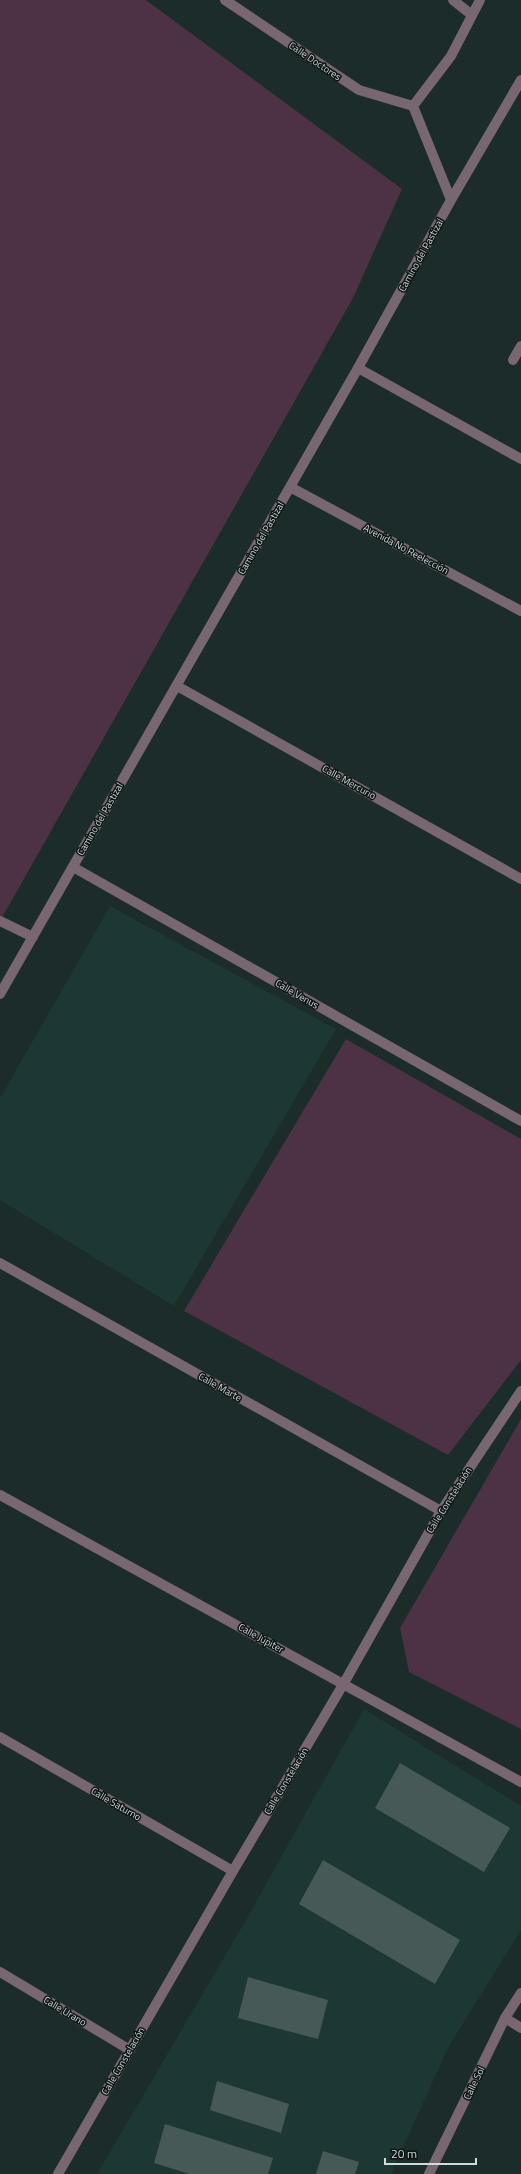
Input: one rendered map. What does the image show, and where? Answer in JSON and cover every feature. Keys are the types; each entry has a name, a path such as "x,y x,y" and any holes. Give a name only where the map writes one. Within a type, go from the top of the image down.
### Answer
{"street":[{"name":"Calle Doctores","path":"225,0 359,90 413,106"},
{"path":"453,0 472,15"},
{"path":"451,200 413,106 451,56 480,0"},
{"name":"Camino del Pastizal","path":"0,994 358,368 451,200 521,80"},
{"path":"513,360 521,346"},
{"path":"358,368 521,459"},
{"name":"Avenida No Reelección","path":"290,487 521,611"},
{"name":"Calle Mercurio","path":"177,686 521,878"},
{"name":"Calle Venus","path":"73,866 521,1121"},
{"path":"0,920 33,937"},
{"name":"Calle Marte","path":"0,1263 441,1511"},
{"name":"Calle Constelación","path":"58,2174 233,1871 344,1683 441,1511 521,1391"},
{"name":"Calle Júpiter","path":"0,1495 344,1683 521,1782"},
{"name":"Calle Saturno","path":"0,1737 233,1871"},
{"name":"Calle Urano","path":"0,1972 130,2050"},
{"name":"Calle Sol","path":"428,2174 505,2018 521,1993"},
{"path":"505,2018 521,2028"}],"shaded area":[{"path":"0,0 146,0 402,189 353,298 0,921"},
{"path":"110,906 336,1029 174,1306 0,1200 0,1098"},
{"path":"346,1039 521,1139 521,1360 448,1455 184,1311"},
{"path":"521,1419 521,1729 409,1672 400,1628"},
{"path":"364,1709 521,1806 521,1930 449,2046 391,2174 97,2174 243,1925"}],"building":[{"path":"400,1763 510,1828 484,1872 375,1808"},
{"path":"323,1860 460,1940 435,1984 299,1904"},
{"path":"248,1977 328,2000 318,2039 238,2018"},
{"path":"217,2081 289,2104 281,2133 210,2110"},
{"path":"165,2124 273,2158 268,2174 189,2174 154,2163"},
{"path":"323,2151 359,2162 355,2174 316,2174"}]}
